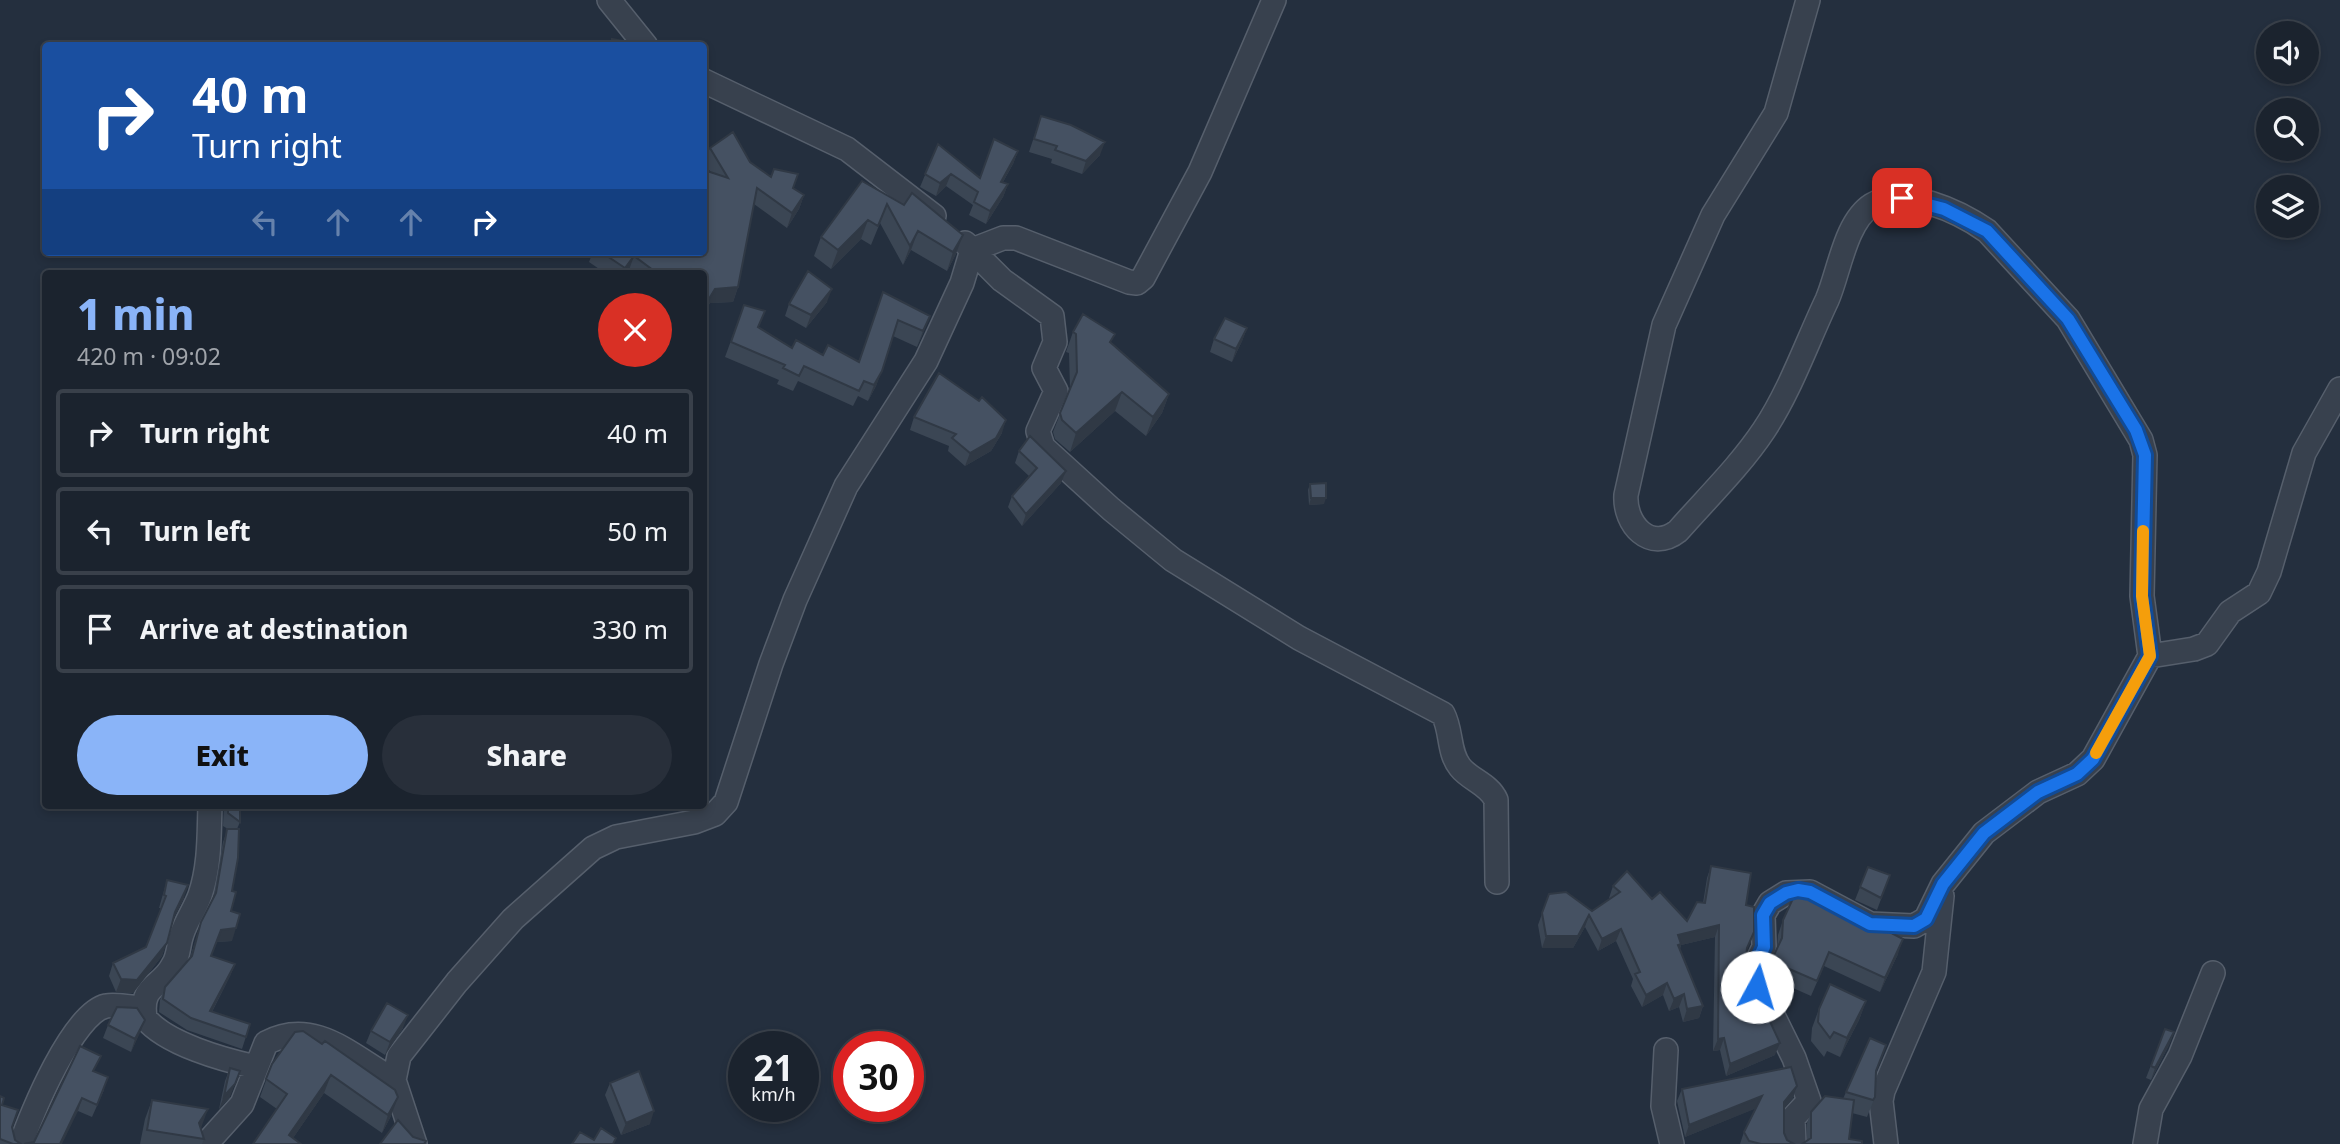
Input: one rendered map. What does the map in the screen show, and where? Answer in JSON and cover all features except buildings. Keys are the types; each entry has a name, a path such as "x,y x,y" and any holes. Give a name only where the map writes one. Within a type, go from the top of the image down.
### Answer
{"street":[{"path":"609,0 643,42"},
{"path":"972,250 1003,238 1016,238 1129,282 1137,282 1143,278 1200,172 1273,0"},
{"path":"1794,1144 1793,1118 1809,1101 1794,1058 1755,979 1755,966 1764,947 1763,915 1776,898 1798,890 1810,892 1870,924 1914,926 1926,919 1943,884 1984,833 2038,792 2077,774 2093,759 2150,656 2142,596 2145,455 2141,440 2068,319 2023,270 1976,224 1921,202 1892,198 1879,201 1864,212 1840,257 1831,290 1771,419 1678,531 1671,537 1654,538 1637,531 1627,516 1626,495 1664,325 1713,215 1776,113 1808,0"},
{"path":"707,82 847,149 954,232 1002,279 1052,316 1055,342 1044,368 1056,391 1038,431 1043,447 1111,509 1173,560 1299,638 1443,715 1449,726 1452,750 1458,765 1487,788 1496,800 1497,882"},
{"path":"415,1144 394,1080 399,1056 457,982 513,919 593,848 616,837 694,822 715,814 726,802 795,600 846,486 926,361 962,283 972,250"},
{"path":"2150,656 2194,649 2207,644 2230,612 2259,593 2269,572 2304,453 2340,389"},
{"path":"211,809 207,867 199,899 182,933 177,960 169,974 149,989 144,1008 145,1018 160,1031 203,1052 256,1067"},
{"path":"1886,1144 1882,1096 1934,972 1943,884"},
{"path":"2145,1144 2151,1109 2180,1056 2213,973"},
{"path":"21,1144 43,1086 91,1015 105,1006 144,1008"},
{"path":"206,1144 242,1104 266,1043 293,1034 311,1034 328,1039 394,1080"},
{"path":"1666,1050 1663,1106 1672,1144"}],"slow traffic":[{"path":"2096,753 2150,656 2142,607 2143,531"}],"route":[{"path":"1757,987 1755,966 1764,947 1763,915 1770,903 1786,893 1798,890 1810,892 1870,924 1914,926 1926,919 1943,884 1984,833 2038,792 2077,774 2093,759 2150,656 2142,607 2145,455 2136,430 2068,319 1987,231 1944,209 1902,198"}]}
